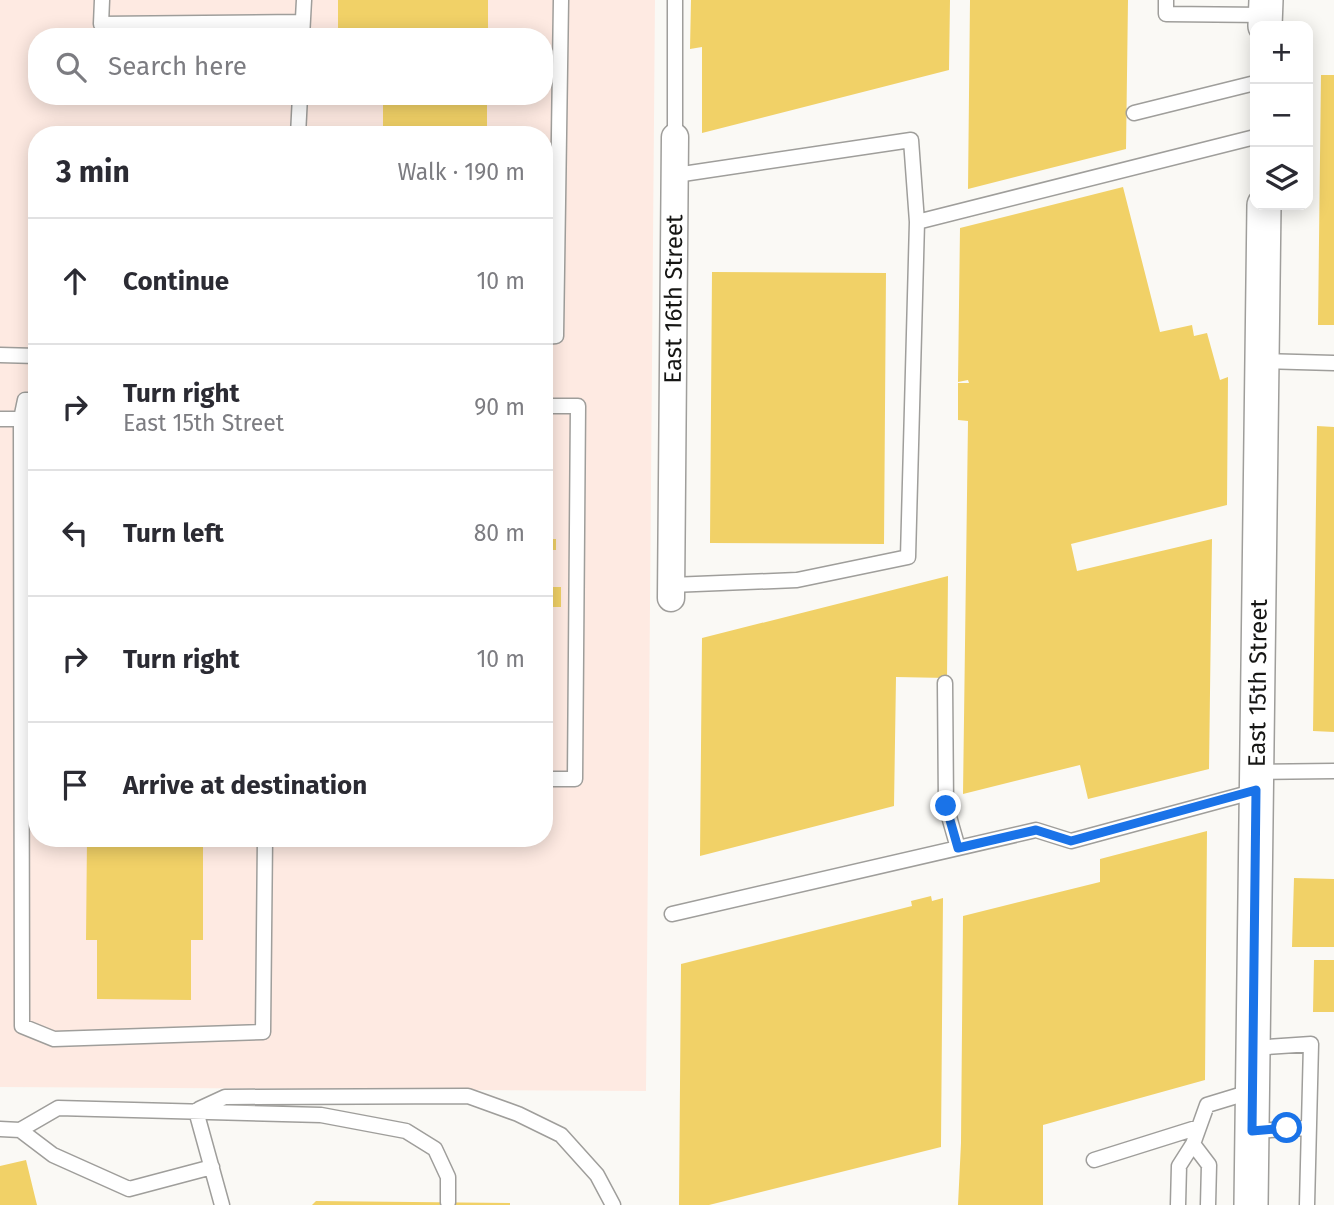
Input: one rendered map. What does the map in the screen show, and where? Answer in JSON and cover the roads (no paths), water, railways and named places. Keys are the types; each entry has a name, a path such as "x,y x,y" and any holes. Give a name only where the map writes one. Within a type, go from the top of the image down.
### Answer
{"street":[{"name":"East 16th Street","path":"671,592 675,137"},
{"name":"East 15th Street","path":"1251,1205 1264,210"}],"lane":[{"path":"102,0 101,24 302,22"},
{"path":"302,28 304,0"},
{"path":"553,336 556,336 561,0"},
{"name":"East 16th Street","path":"675,0 675,137"},
{"path":"1166,0 1166,14 1266,14"},
{"path":"1134,113 1251,84"},
{"path":"298,126 300,105"},
{"path":"917,222 1250,138"},
{"path":"671,592 797,580 908,557 917,222 911,140 676,175"},
{"path":"0,355 28,356"},
{"path":"1261,361 1334,363"},
{"path":"28,400 25,400 21,419 22,1026 54,1040 263,1032 265,847"},
{"path":"553,406 578,406 578,419 575,779 553,779"},
{"path":"0,419 21,419"},
{"path":"945,683 946,806 958,848"},
{"path":"672,914 1036,830 1071,841 1256,781 1334,771"},
{"path":"1253,1048 1311,1044 1307,1205"},
{"path":"1178,1205 1179,1166 1193,1144 1206,1105 1253,1091"},
{"path":"196,1111 225,1097 468,1096 517,1114 561,1135 597,1175 613,1205"},
{"path":"0,1129 20,1130 58,1108 321,1115 406,1130 435,1149 448,1177 448,1202"},
{"path":"196,1111 222,1205"},
{"path":"1094,1160 1199,1127"},
{"path":"1252,1131 1307,1128"},
{"path":"20,1130 53,1155 129,1189 212,1167"},
{"path":"1193,1144 1209,1165 1208,1205"},
{"path":"129,1189 130,1205"}]}
